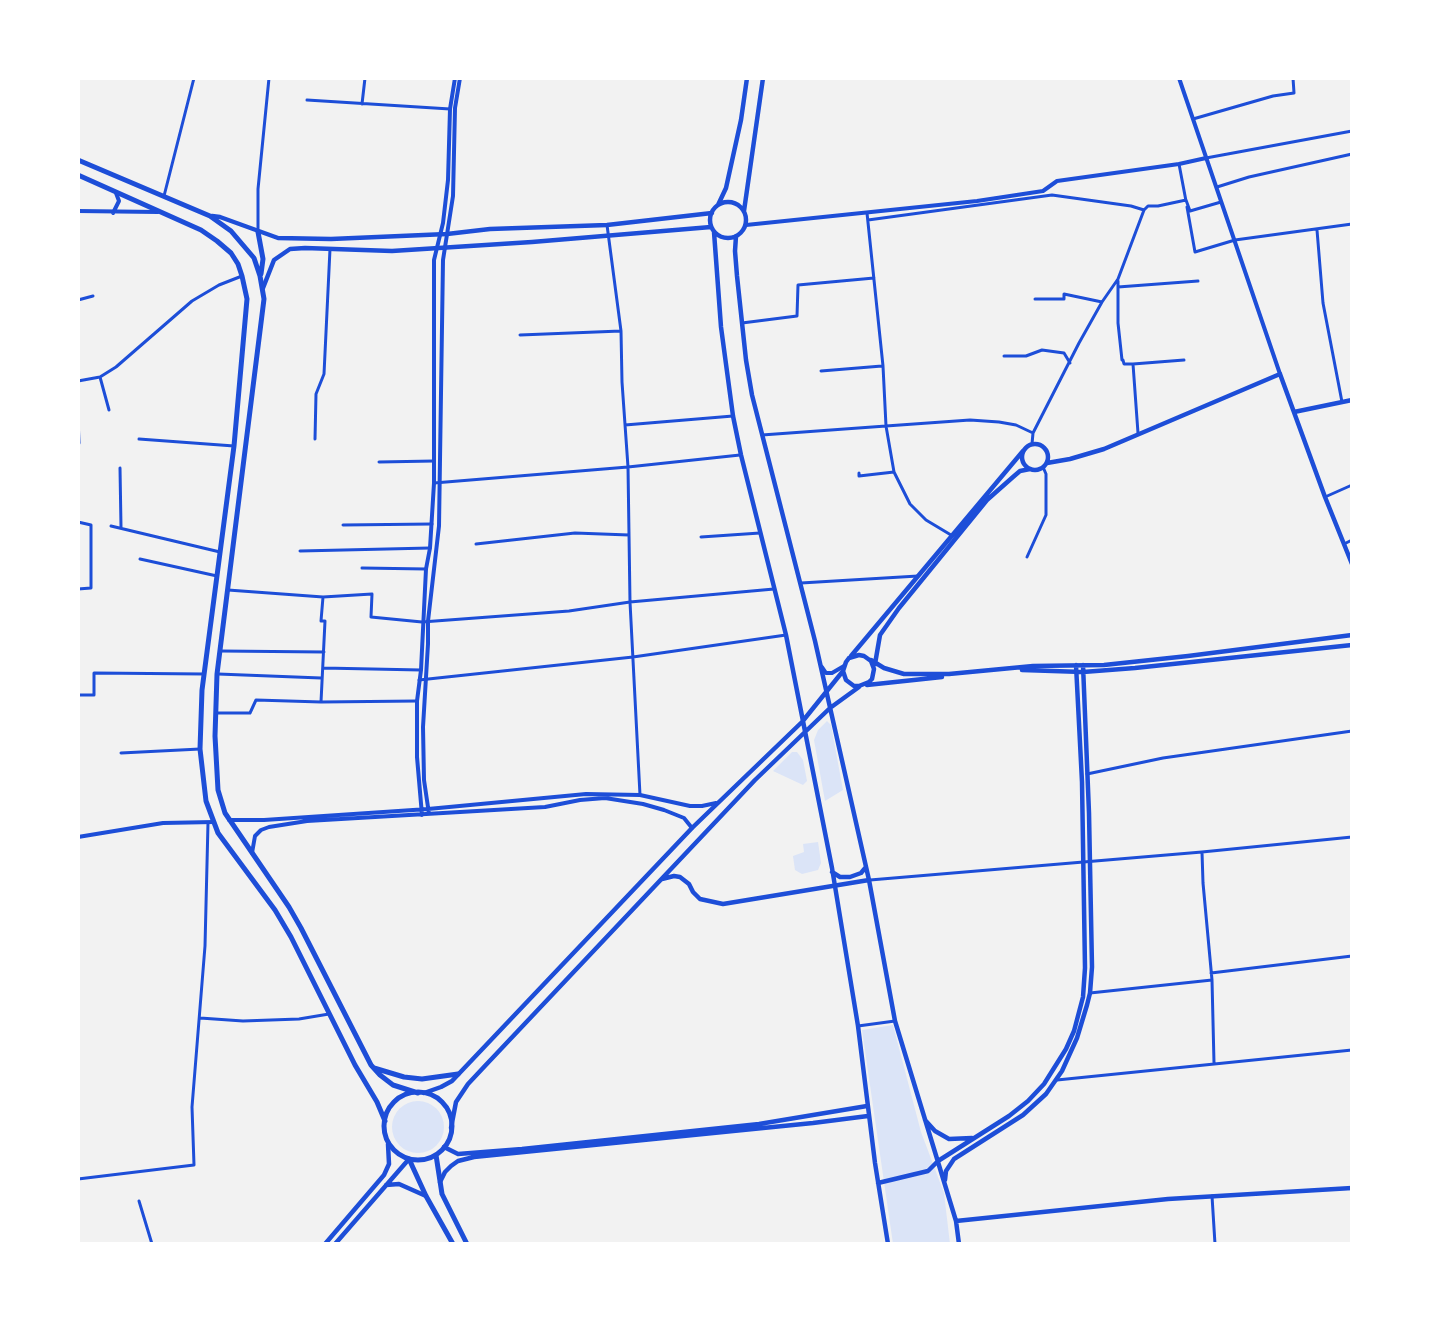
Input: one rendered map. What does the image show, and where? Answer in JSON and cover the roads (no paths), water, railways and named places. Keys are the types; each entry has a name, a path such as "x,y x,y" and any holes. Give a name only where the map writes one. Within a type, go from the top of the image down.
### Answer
{"highway":[{"path":"78,160 210,216 231,231 254,258 263,288 262,310 219,651 215,713 218,790 225,813 289,907 374,1068 393,1085 421,1093 438,1100 450,1115 451,1128 444,1147 436,1155 423,1160 409,1159 395,1152 388,1143 385,1136 385,1121 389,1108 395,1101 409,1094 421,1093"},
{"path":"78,176 193,225 217,241 231,254 242,276 247,299 234,446 204,674 200,749 206,801 211,823 284,923 364,1084 377,1102 385,1121"},
{"path":"258,232 263,259 260,276"},
{"path":"217,574 227,574 229,581"},
{"path":"321,998 333,990"},
{"path":"374,1068 404,1077 422,1079 458,1074"},
{"path":"436,1155 440,1184 450,1213 467,1244"},
{"path":"409,1159 426,1196 453,1244"}],"main road":[{"path":"747,78 741,120 726,188 710,221 713,229 721,327 733,416 786,635 832,872 858,1026 868,1116 888,1244"},
{"path":"263,288 270,266 277,256 285,251 305,248 392,251 713,229 724,238 736,236 746,225 744,211 763,78"},
{"path":"718,205 735,203 744,211"},
{"path":"210,216 220,217 278,238 331,239 447,234 490,229 607,225 712,213"},
{"path":"736,236 735,251 746,360 762,435 827,692 869,880 895,1021 956,1221 959,1244"},
{"path":"451,1128 456,1102 468,1084 659,880 804,732 830,708 872,679 878,642 883,630 987,500 1020,471 1035,470 1045,465 1104,449 1280,374 1352,563"},
{"path":"1294,411 1352,400"},
{"path":"421,1093 441,1087 458,1074 692,828 802,722 827,692 849,658 870,636 951,535 1023,451 1032,444 1041,444 1047,450 1045,465"},
{"path":"1023,451 1023,463 1030,469"},
{"path":"849,658 859,655 895,672 915,675 1188,656 1352,635"},
{"path":"843,669 846,680 854,686 862,686 1033,669 1083,672 1135,668 1352,645"},
{"path":"867,658 874,669"},
{"path":"944,1183 946,1171 954,1159 1023,1115 1046,1094 1057,1080 1077,1038 1090,993 1092,967 1076,665"},
{"path":"878,1183 923,1173 1009,1116 1044,1084 1062,1057 1074,1031 1085,980 1087,774 1083,665"},
{"path":"832,872 840,877 850,877 861,873 866,867"},
{"path":"659,880 670,876 680,877 689,884 700,899 723,904 869,880"},
{"path":"444,1147 458,1154 522,1149 759,1124 867,1106"},
{"path":"440,1184 445,1172 451,1166 458,1161 474,1157 813,1124 868,1116"},
{"path":"923,1118 935,1131 949,1139 975,1138"},
{"path":"325,1244 384,1175 389,1164 388,1143"},
{"path":"335,1244 409,1159"},
{"path":"386,1185 399,1184 426,1196"},
{"path":"956,1221 1038,1211 1212,1196 1352,1188"}],"street":[{"path":"164,196 194,78"},
{"path":"258,232 258,189 269,78"},
{"path":"362,104 365,78"},
{"path":"422,812 417,757 417,701 421,670 426,569 437,483 434,461 434,260 443,223 448,180 450,109 455,78"},
{"path":"428,812 424,780 423,727 428,621 439,526 437,483 444,247 453,196 455,108 460,78"},
{"path":"1179,78 1280,374"},
{"path":"1193,119 1273,96 1294,93 1293,78"},
{"path":"307,100 450,109"},
{"path":"746,225 976,201 1043,191 1057,181 1179,164 1352,131"},
{"path":"1217,187 1250,177 1352,154"},
{"path":"1179,164 1195,252 1235,240 1352,224"},
{"path":"113,213 119,201 116,192"},
{"path":"868,220 1052,195 1131,206 1144,210"},
{"path":"1186,200 1190,211 1221,202"},
{"path":"1032,444 1033,433 1102,302 1118,279 1144,210 1148,206 1186,200"},
{"path":"78,211 159,212"},
{"path":"867,213 883,366 886,426 894,472 910,504 926,520 951,535"},
{"path":"607,225 621,331 628,467 630,602 640,795"},
{"path":"1317,230 1323,303 1342,402"},
{"path":"315,439 316,394 324,374 330,249"},
{"path":"78,381 100,377 116,367 192,301 219,285 242,276"},
{"path":"742,323 797,316 798,285 874,278"},
{"path":"1118,279 1124,364 1184,360"},
{"path":"1118,287 1198,281"},
{"path":"1035,299 1064,299 1064,294 1102,302"},
{"path":"78,300 93,296"},
{"path":"520,335 621,331"},
{"path":"1004,356 1026,356 1042,350 1064,354 1070,363"},
{"path":"1133,364 1139,435"},
{"path":"821,371 883,366"},
{"path":"100,377 110,410"},
{"path":"625,425 733,416"},
{"path":"78,417 79,443"},
{"path":"762,435 970,420 999,422 1033,433"},
{"path":"139,439 234,446"},
{"path":"437,483 741,455"},
{"path":"379,462 434,461"},
{"path":"1027,557 1046,515 1045,465"},
{"path":"120,468 121,527"},
{"path":"859,473 859,476 894,472"},
{"path":"1325,497 1352,485"},
{"path":"78,522 91,525 91,588 78,589"},
{"path":"343,525 432,524"},
{"path":"111,526 220,552"},
{"path":"476,544 575,533 629,534"},
{"path":"701,537 760,533"},
{"path":"1344,544 1352,540"},
{"path":"300,551 430,548"},
{"path":"140,559 217,574"},
{"path":"362,568 426,569"},
{"path":"801,583 918,576"},
{"path":"228,590 323,597 372,594 371,617 428,621 569,611 630,602 774,589"},
{"path":"321,702 325,621 321,621 323,597"},
{"path":"419,680 633,657 786,635"},
{"path":"219,651 324,652"},
{"path":"821,666 826,673 843,669"},
{"path":"323,668 421,670"},
{"path":"78,695 94,695 94,673 204,674"},
{"path":"217,674 321,678"},
{"path":"215,713 250,713 256,700 417,701"},
{"path":"1087,774 1163,758 1352,731"},
{"path":"121,753 200,749"},
{"path":"428,812 586,794 640,795 690,806 717,803"},
{"path":"229,820 545,807 605,798 664,810 684,818 692,828"},
{"path":"252,854 255,836 261,830 269,827 307,821 422,812"},
{"path":"78,837 163,823 211,823 205,946 192,1107 194,1166 78,1179"},
{"path":"869,880 1352,837"},
{"path":"1203,852 1203,883 1212,980 1214,1064"},
{"path":"1211,973 1352,956"},
{"path":"1090,993 1212,980"},
{"path":"200,1018 243,1022 299,1019 329,1014"},
{"path":"858,1026 895,1021"},
{"path":"1057,1080 1352,1050"},
{"path":"1212,1196 1215,1244"},
{"path":"138,1201 152,1244"}]}
